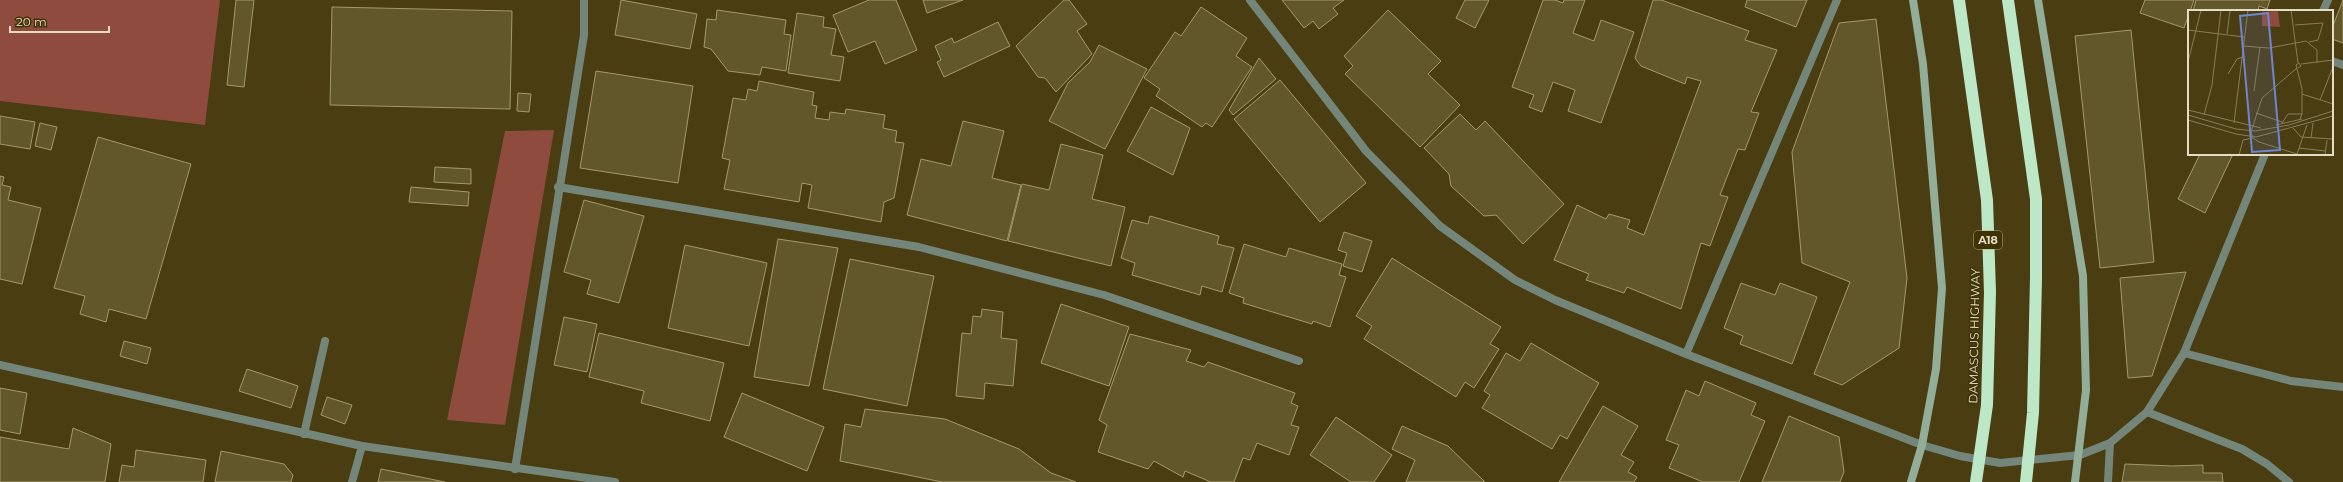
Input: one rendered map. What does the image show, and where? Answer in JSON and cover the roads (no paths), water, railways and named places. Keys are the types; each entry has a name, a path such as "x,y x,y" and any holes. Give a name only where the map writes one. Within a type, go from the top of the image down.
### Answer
{"highway":[{"name":"DAMASCUS HIGHWAY","path":"1959,0 1987,200 1990,292 1987,404 1976,482"},
{"path":"2008,0 2036,200 2033,413 2026,482"}],"street":[{"path":"515,468 558,187 584,35 584,0"},
{"path":"1250,0 1366,151 1440,226 1514,280 1555,300 1686,354 1922,445 1960,456 2000,463 2080,455 2110,442 2147,412 2184,353 2265,155"},
{"path":"1686,354 1837,0"},
{"path":"1911,482 1922,445 1936,369 1942,288 1927,112 1913,0"},
{"path":"2038,0 2083,276 2086,390 2080,455 2075,482"},
{"path":"2323,10 2328,0"},
{"path":"2333,61 2343,66"},
{"path":"558,187 919,248 1104,295 1299,361"},
{"path":"304,434 325,341"},
{"path":"2184,353 2290,381 2343,387"},
{"path":"0,365 362,446 615,482"},
{"path":"2147,412 2242,449 2267,464 2289,482"},
{"path":"2108,482 2110,442"},
{"path":"352,482 362,446"}]}
